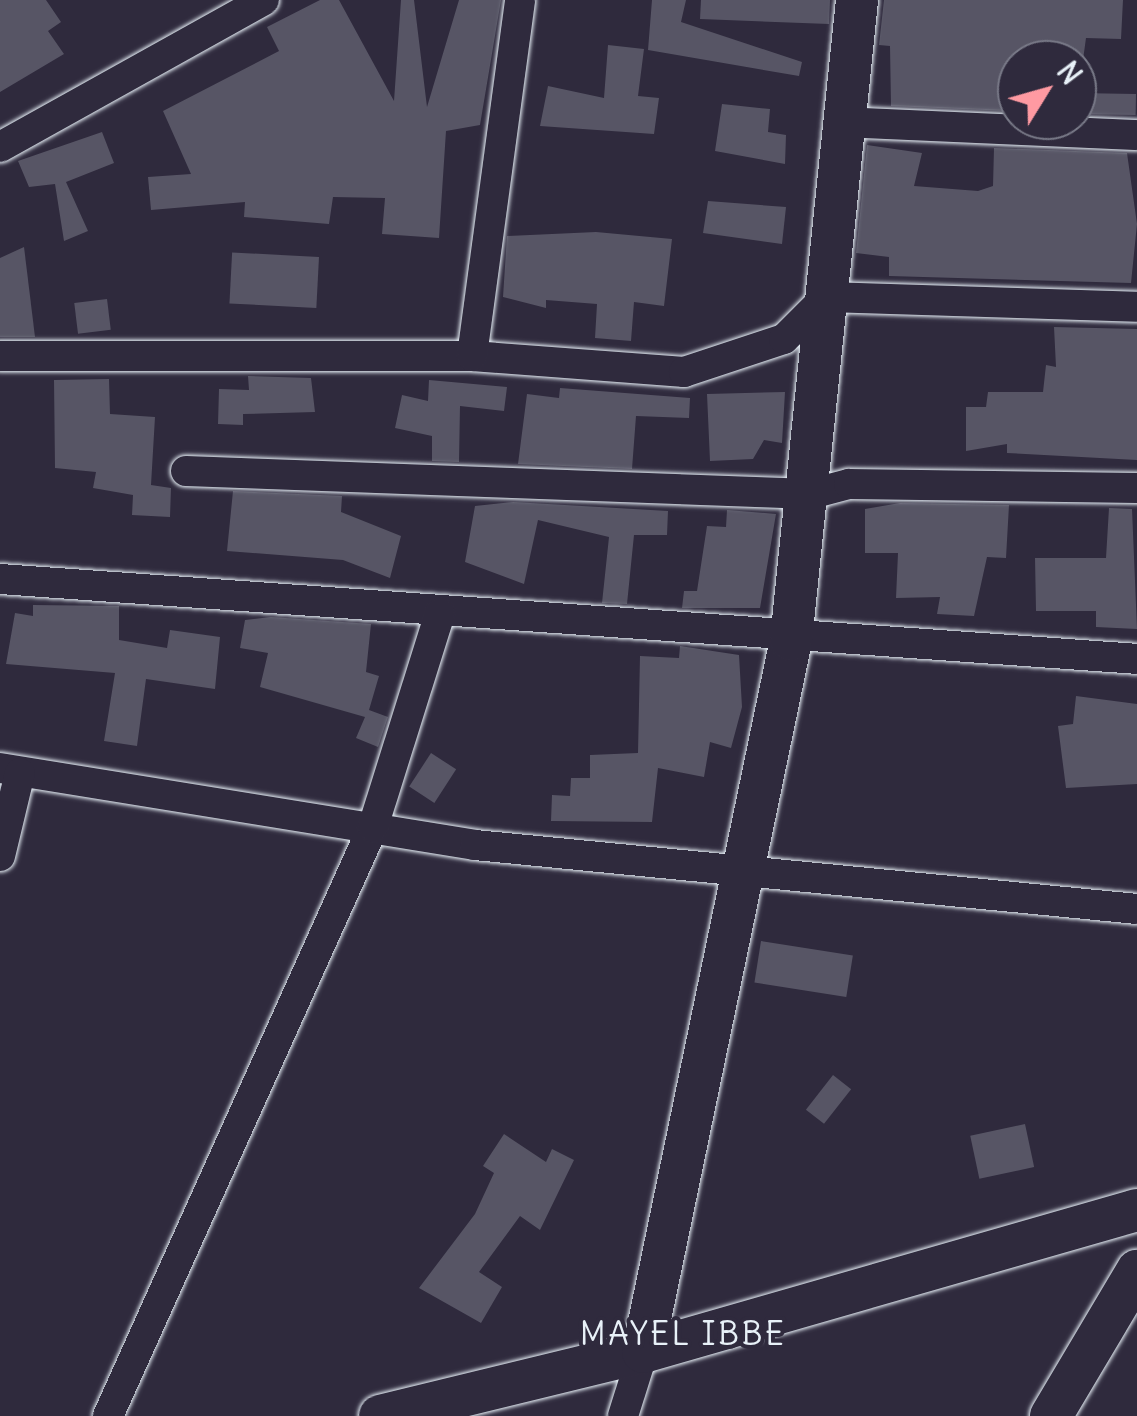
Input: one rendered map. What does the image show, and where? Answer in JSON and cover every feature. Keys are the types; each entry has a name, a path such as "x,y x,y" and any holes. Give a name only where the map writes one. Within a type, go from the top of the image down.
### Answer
{"street":[{"path":"0,147 264,0"},
{"path":"472,356 520,0"},
{"path":"623,1416 643,1352 740,865 790,640 811,494 839,122 857,0"},
{"path":"839,122 1137,135"},
{"path":"0,356 472,356 684,372 784,339 826,297 1137,307"},
{"path":"186,471 811,494 848,484 1137,488"},
{"path":"0,579 790,640 1137,659"},
{"path":"108,1416 373,827 440,613"},
{"path":"0,856 10,770 475,845 740,865 1137,909"},
{"path":"380,1416 643,1352 1137,1210"},
{"path":"1051,1416 1137,1271"}],"building":[{"path":"0,0 46,0 61,22 48,31 64,54 0,92"},
{"path":"320,0 339,0 394,101 401,0 414,0 427,107 459,0 501,0 480,125 446,131 439,238 382,234 385,198 333,197 329,224 244,217 245,202 151,210 148,177 191,174 163,111 279,51 267,27"},
{"path":"652,0 686,0 681,22 802,62 799,76 648,50"},
{"path":"701,0 830,0 829,24 700,19"},
{"path":"884,0 1123,0 1121,39 997,40 997,110 891,106 890,46 879,45"},
{"path":"608,45 644,49 638,96 659,98 654,134 540,126 548,86 604,98"},
{"path":"1097,93 1136,94 1136,115 1097,114"},
{"path":"722,104 770,109 768,132 786,135 785,164 715,151"},
{"path":"102,132 114,163 66,182 88,231 64,241 55,184 29,187 18,161"},
{"path":"867,145 922,153 914,186 978,191 993,186 994,148 1127,153 1137,224 1131,283 889,276 889,257 856,253"},
{"path":"708,201 786,207 782,244 703,233"},
{"path":"596,232 672,239 664,306 634,302 631,341 595,338 597,304 546,300 546,308 503,297 507,236"},
{"path":"24,247 35,337 0,337 0,258"},
{"path":"232,252 319,257 316,308 229,303"},
{"path":"107,299 111,330 78,334 74,303"},
{"path":"1054,327 1137,329 1137,460 1007,453 1007,444 966,451 966,407 986,407 988,392 1043,392 1046,365 1056,367"},
{"path":"248,376 311,378 315,412 243,414 243,425 218,424 219,389 249,390"},
{"path":"109,379 110,414 155,417 151,485 171,488 170,517 132,515 133,495 93,488 96,472 55,468 54,380"},
{"path":"429,380 507,387 504,411 460,406 459,462 432,461 432,436 395,428 402,395 428,401"},
{"path":"560,388 690,398 689,418 636,416 632,469 518,464 527,394 559,398"},
{"path":"785,392 782,443 764,440 753,459 710,461 707,394"},
{"path":"233,491 342,496 341,512 401,536 390,578 343,560 227,551"},
{"path":"513,502 668,511 667,535 634,535 627,604 602,603 609,537 538,520 524,584 465,562 475,506"},
{"path":"900,503 1009,505 1006,558 987,557 974,616 937,614 940,597 896,598 898,553 865,553 865,509"},
{"path":"1109,508 1132,509 1137,629 1096,627 1096,611 1036,611 1035,558 1106,558"},
{"path":"727,510 776,514 760,608 682,608 684,591 697,591 707,526 726,527"},
{"path":"33,605 119,606 119,640 167,648 170,630 220,637 215,689 146,679 137,746 104,741 115,673 6,664 15,613 33,616"},
{"path":"271,617 371,624 366,672 379,676 369,710 388,717 378,747 356,738 365,717 260,687 268,653 240,648 245,620"},
{"path":"680,646 739,655 742,707 731,748 710,742 704,777 658,768 652,822 551,821 552,795 570,796 571,778 590,778 590,755 638,753 640,656 679,658"},
{"path":"1076,696 1137,704 1137,784 1066,788 1058,726 1073,724"},
{"path":"431,753 456,769 434,803 409,787"},
{"path":"761,941 853,956 846,997 754,982"},
{"path":"833,1075 851,1089 824,1124 806,1110"},
{"path":"1025,1124 1034,1167 979,1179 970,1136"},
{"path":"504,1134 546,1162 552,1149 574,1160 540,1230 520,1216 479,1272 502,1287 481,1323 419,1288 475,1214 494,1173 483,1166"}],"district":[{"name":"MAYEL IBBE","path":"683,1334"}]}
